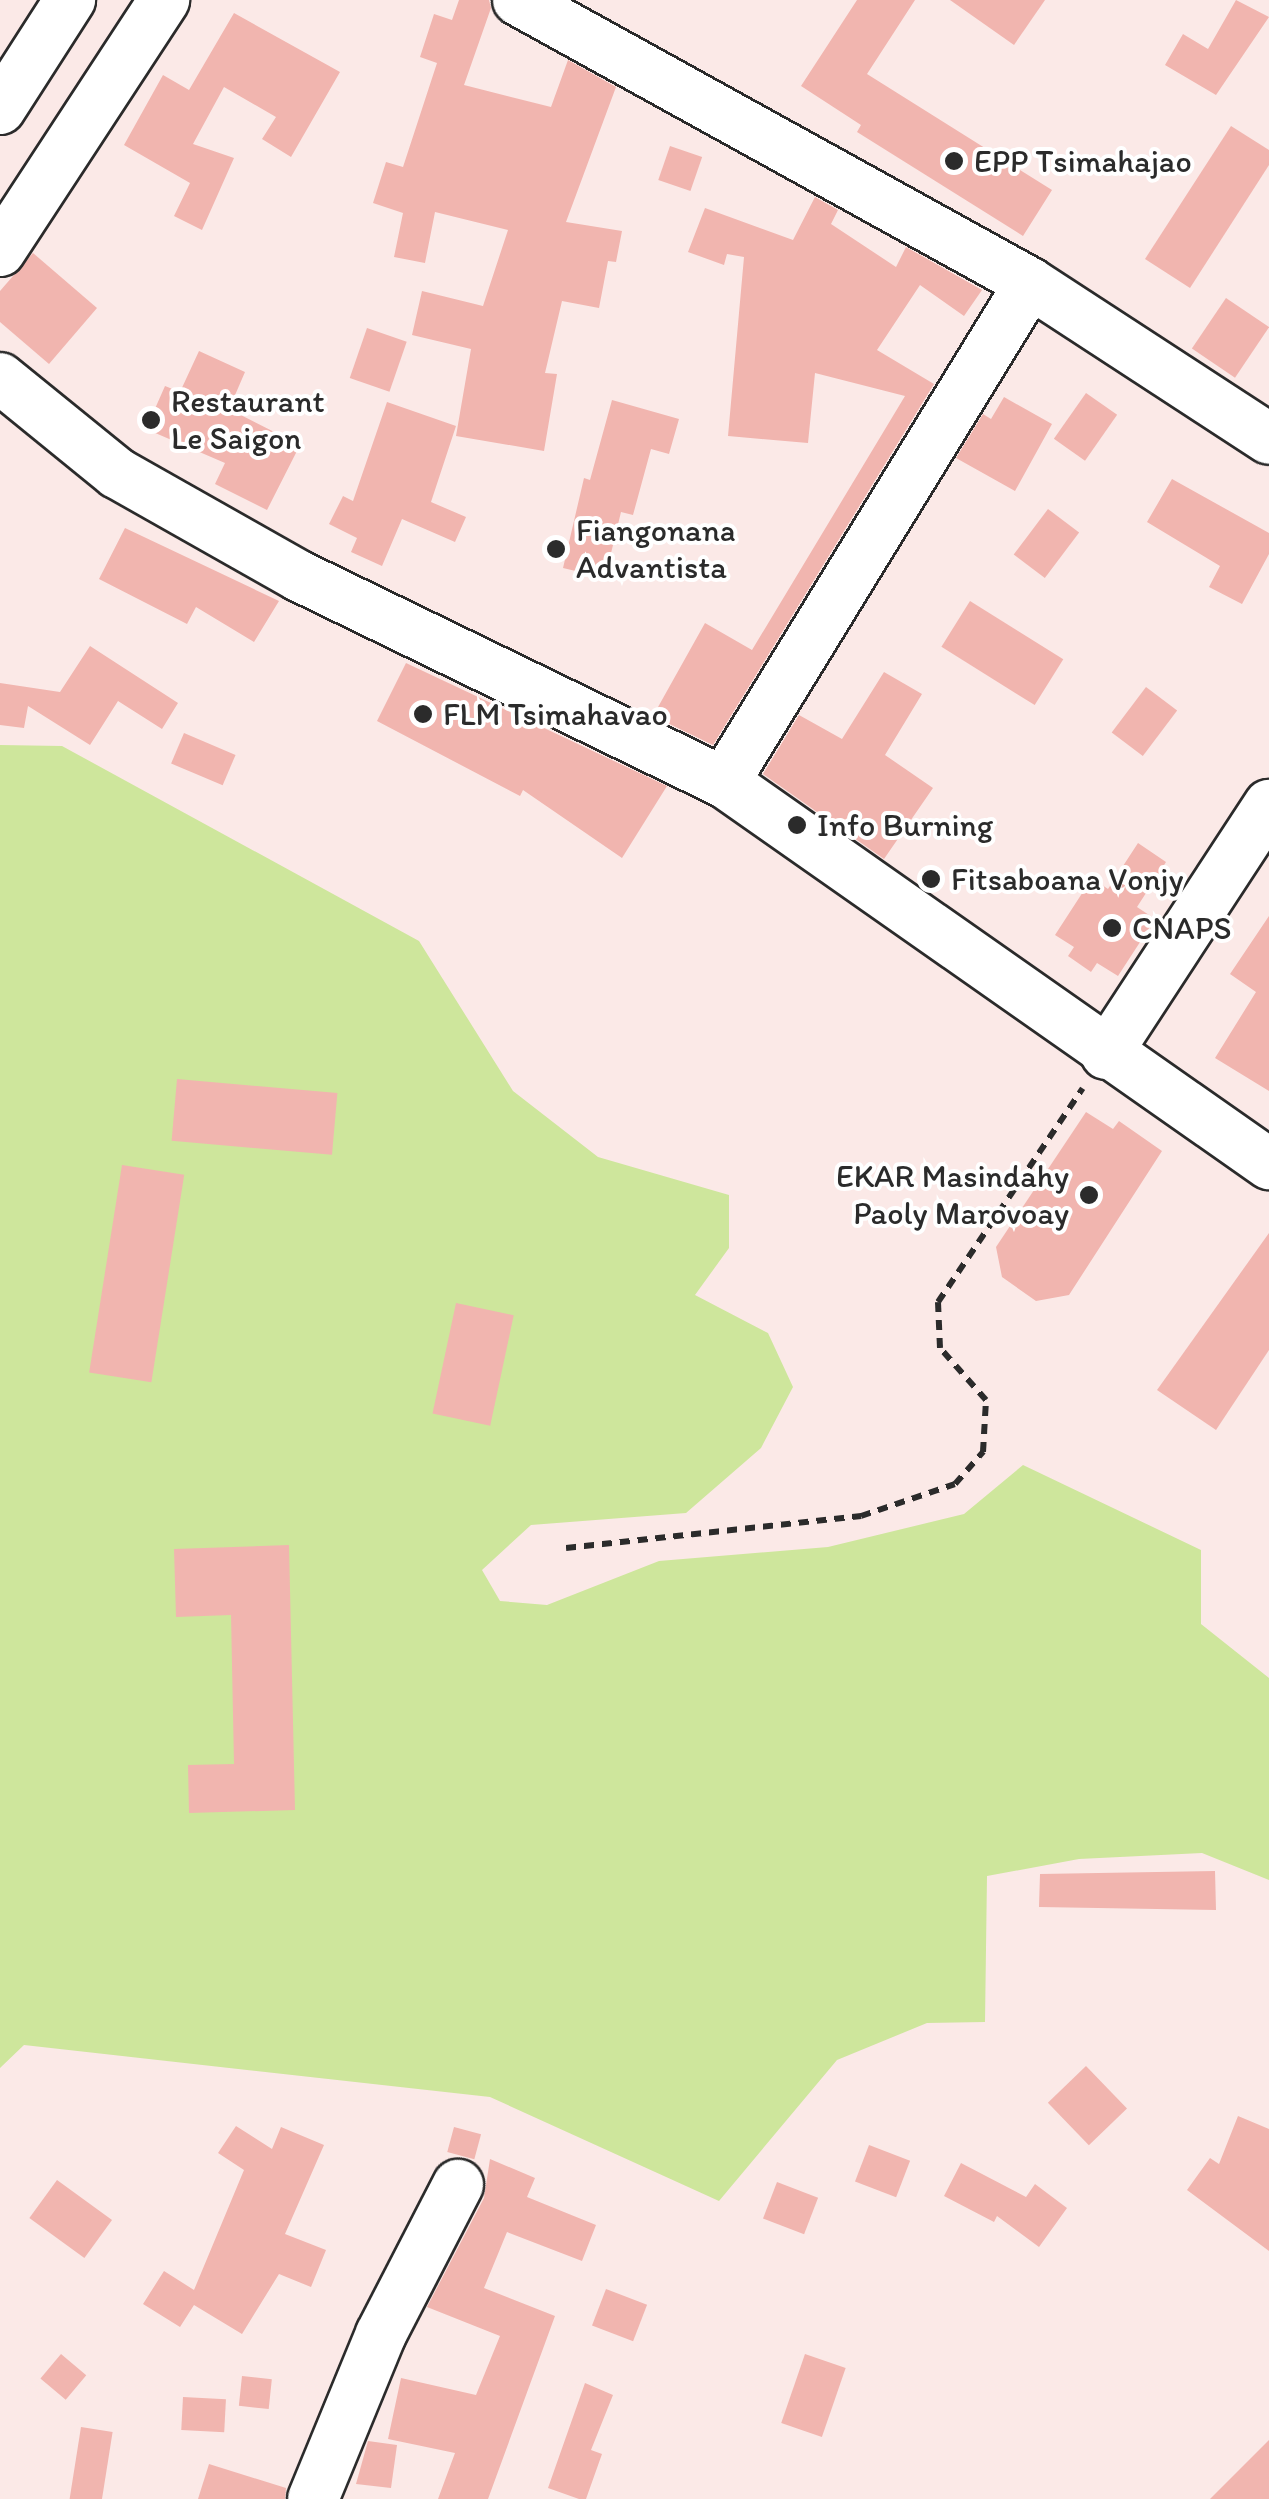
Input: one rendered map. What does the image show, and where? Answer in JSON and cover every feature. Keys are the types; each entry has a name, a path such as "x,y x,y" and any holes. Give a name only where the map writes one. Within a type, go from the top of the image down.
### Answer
{"street":[{"path":"0,109 70,0"},
{"path":"0,251 164,0"},
{"path":"532,4 1030,283 1269,440"},
{"path":"724,782 1030,283"},
{"path":"0,378 117,473 299,576 724,782 1106,1054 1269,1164"},
{"path":"1106,1054 1269,805"},
{"path":"314,2499 381,2334 458,2185"}],"path":[{"path":"566,1548 861,1516 955,1484 983,1452 986,1400 940,1348 938,1302 1106,1054"}],"green space":[{"path":"0,745 62,746 419,941 513,1091 598,1157 729,1195 729,1248 695,1295 768,1333 793,1387 761,1448 686,1513 531,1525 482,1570 500,1601 547,1605 659,1561 828,1547 964,1514 1023,1465 1201,1550 1201,1624 1269,1678 1269,1880 1202,1853 1079,1859 987,1876 985,2022 927,2023 837,2060 719,2201 490,2097 24,2045 0,2068"}],"building":[{"path":"459,0 489,0 491,8 464,85 551,107 568,60 616,87 566,222 622,231 616,262 608,261 599,308 562,301 545,373 557,374 544,451 456,436 471,349 412,335 422,291 483,306 508,230 435,212 425,263 394,257 403,213 373,203 386,162 403,167 437,63 420,57 434,14 452,20"},
{"name":"EPP Tsimahajao","path":"857,0 915,0 867,74 1052,190 1023,236 857,132 861,125 801,86"},
{"name":"EPP Tsimahajao","path":"950,0 1045,0 1014,45"},
{"path":"1236,0 1269,17 1216,95 1165,65 1183,34 1208,49"},
{"path":"234,13 340,72 291,157 262,139 276,117 224,87 193,144 234,158 202,230 174,216 190,183 124,145 163,75 189,90"},
{"name":"EPP Tsimahajao","path":"1231,126 1269,150 1269,165 1190,288 1145,259"},
{"path":"670,146 702,157 690,191 658,180"},
{"path":"815,197 838,210 831,224 896,267 906,247 982,290 964,316 920,285 877,350 934,384 713,745 653,716 705,623 752,650 905,396 815,373 808,443 728,436 744,257 727,254 724,265 688,252 705,208 793,240"},
{"path":"33,253 97,308 49,364 0,322 0,291"},
{"path":"1226,298 1269,327 1235,378 1192,349"},
{"path":"367,328 407,342 389,392 350,378"},
{"path":"199,351 245,372 229,409 300,445 267,510 215,484 225,463 146,429 165,386 180,392"},
{"path":"1086,393 1117,415 1085,461 1054,439"},
{"path":"1004,397 1052,424 1015,491 956,458 983,414 991,419"},
{"path":"612,400 679,419 669,454 651,449 633,515 621,512 605,578 563,568 584,478 590,480"},
{"path":"387,402 456,426 431,502 466,517 455,542 402,519 382,566 351,552 357,538 329,524 343,496 353,501"},
{"path":"1172,479 1269,533 1269,554 1242,604 1209,587 1220,566 1147,522"},
{"path":"1048,509 1079,532 1045,578 1014,555"},
{"path":"125,528 279,601 254,642 196,607 187,624 99,579"},
{"path":"970,601 1063,659 1035,705 941,647"},
{"path":"90,646 178,703 162,729 118,701 90,745 28,706 24,728 0,725 0,683 60,692"},
{"path":"406,663 667,786 622,858 523,790 520,796 377,721"},
{"path":"884,672 922,694 885,755 933,788 884,859 763,774 799,715 842,739"},
{"path":"1146,687 1177,710 1143,756 1112,733"},
{"path":"184,733 236,755 223,785 171,763"},
{"path":"1138,843 1166,862 1137,907 1155,919 1118,976 1097,963 1091,972 1068,956 1074,947 1055,935 1092,878 1108,889"},
{"path":"1269,916 1269,1091 1215,1058 1256,992 1230,974"},
{"path":"177,1079 337,1093 332,1155 172,1141"},
{"path":"1086,1112 1113,1129 1119,1121 1162,1151 1069,1295 1036,1301 1002,1277 996,1247"},
{"path":"122,1165 184,1175 151,1382 89,1372"},
{"path":"1269,1233 1269,1350 1216,1430 1157,1390"},
{"path":"456,1303 514,1315 490,1426 433,1414"},
{"path":"289,1545 295,1810 189,1813 188,1765 234,1764 231,1615 176,1617 174,1549"},
{"path":"1215,1871 1216,1910 1039,1907 1040,1874"},
{"path":"1086,2066 1127,2108 1089,2145 1048,2103"},
{"path":"1238,2116 1269,2129 1269,2251 1187,2190 1210,2158 1219,2164"},
{"path":"236,2126 272,2149 281,2127 324,2145 285,2234 326,2250 311,2287 279,2274 242,2334 194,2305 180,2327 143,2304 164,2271 194,2290 244,2170 218,2153"},
{"path":"454,2127 481,2134 474,2159 447,2152"},
{"path":"869,2145 910,2161 896,2197 855,2181"},
{"path":"490,2159 535,2178 527,2197 596,2225 582,2261 507,2232 484,2288 555,2316 488,2499 438,2499 455,2453 388,2439 401,2378 476,2395 500,2336 427,2307 484,2198"},
{"path":"961,2163 1026,2197 1035,2184 1067,2208 1039,2247 997,2216 994,2222 944,2196"},
{"path":"57,2180 112,2220 84,2258 29,2218"},
{"path":"777,2182 818,2198 804,2234 763,2218"},
{"path":"606,2289 647,2305 633,2341 592,2325"},
{"path":"61,2354 86,2375 66,2400 40,2379"},
{"path":"805,2354 846,2368 822,2437 781,2423"},
{"path":"242,2376 272,2379 269,2409 239,2406"},
{"path":"585,2383 613,2395 591,2450 602,2454 586,2499 579,2499 548,2488"},
{"path":"183,2397 226,2399 224,2432 181,2430"},
{"path":"81,2427 113,2432 102,2499 70,2499"},
{"path":"1269,2440 1269,2499 1210,2499"},
{"path":"368,2441 397,2445 391,2488 356,2484"},
{"path":"209,2464 286,2488 285,2499 198,2499"}],"place":[{"name":"EPP Tsimahajao","path":"954,161"},
{"name":"Restaurant Le Saigon","path":"151,420"},
{"name":"Fiangonana Advantista","path":"556,549"},
{"name":"FLM Tsimahavao","path":"423,714"},
{"name":"Info Burning","path":"797,825"},
{"name":"Fitsaboana Vonjy","path":"931,879"},
{"name":"CNAPS","path":"1112,928"},
{"name":"EKAR Masindahy Paoly Marovoay","path":"1089,1195"}]}
